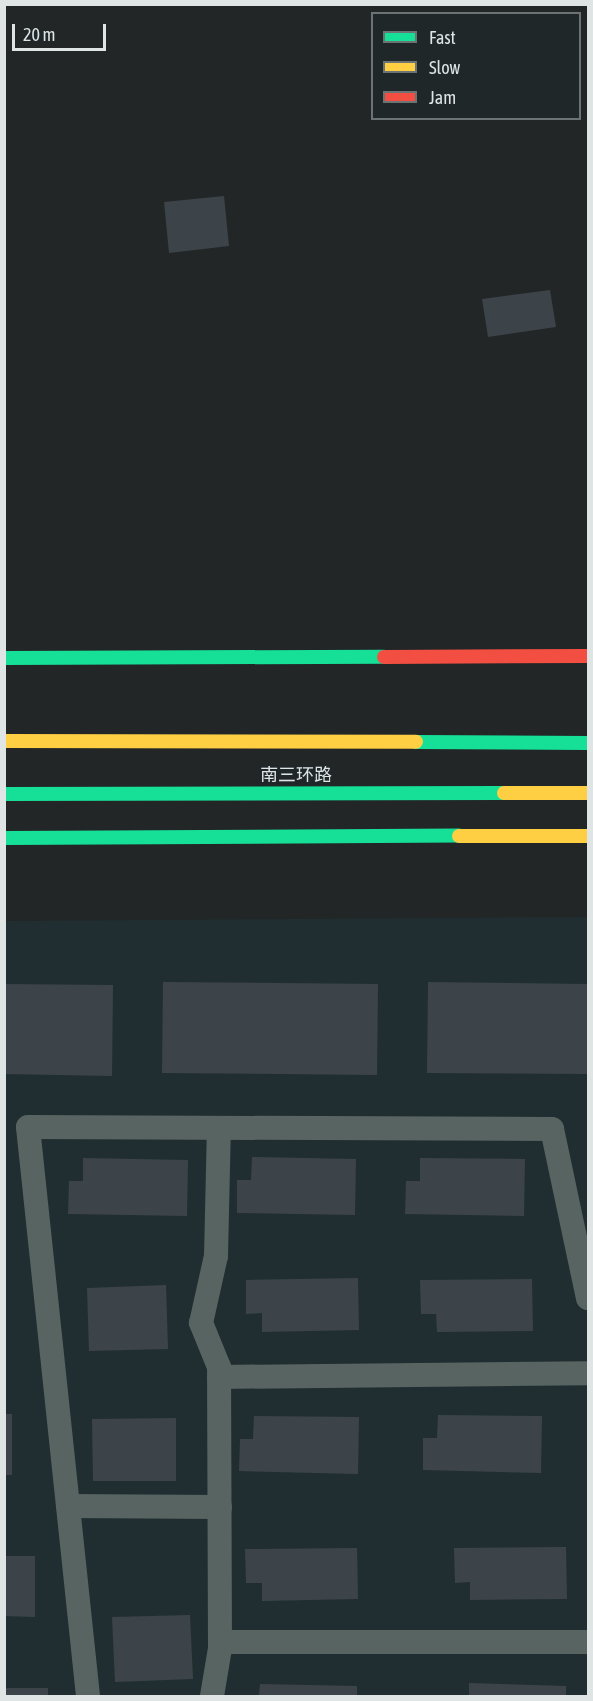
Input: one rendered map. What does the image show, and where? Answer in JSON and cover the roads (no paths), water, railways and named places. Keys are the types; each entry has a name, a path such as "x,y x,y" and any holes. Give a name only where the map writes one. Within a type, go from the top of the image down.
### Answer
{"street":[{"path":"4,658 588,656"},
{"name":"南三环路","path":"4,741 588,743"},
{"name":"南三环路","path":"4,794 588,793"},
{"path":"4,838 588,836"},
{"path":"88,1696 28,1127 552,1129 588,1298"},
{"path":"212,1696 220,1642 219,1377 201,1323 216,1256 219,1128"},
{"path":"219,1377 588,1373"},
{"path":"68,1506 220,1507"},
{"path":"220,1642 588,1642"}]}
